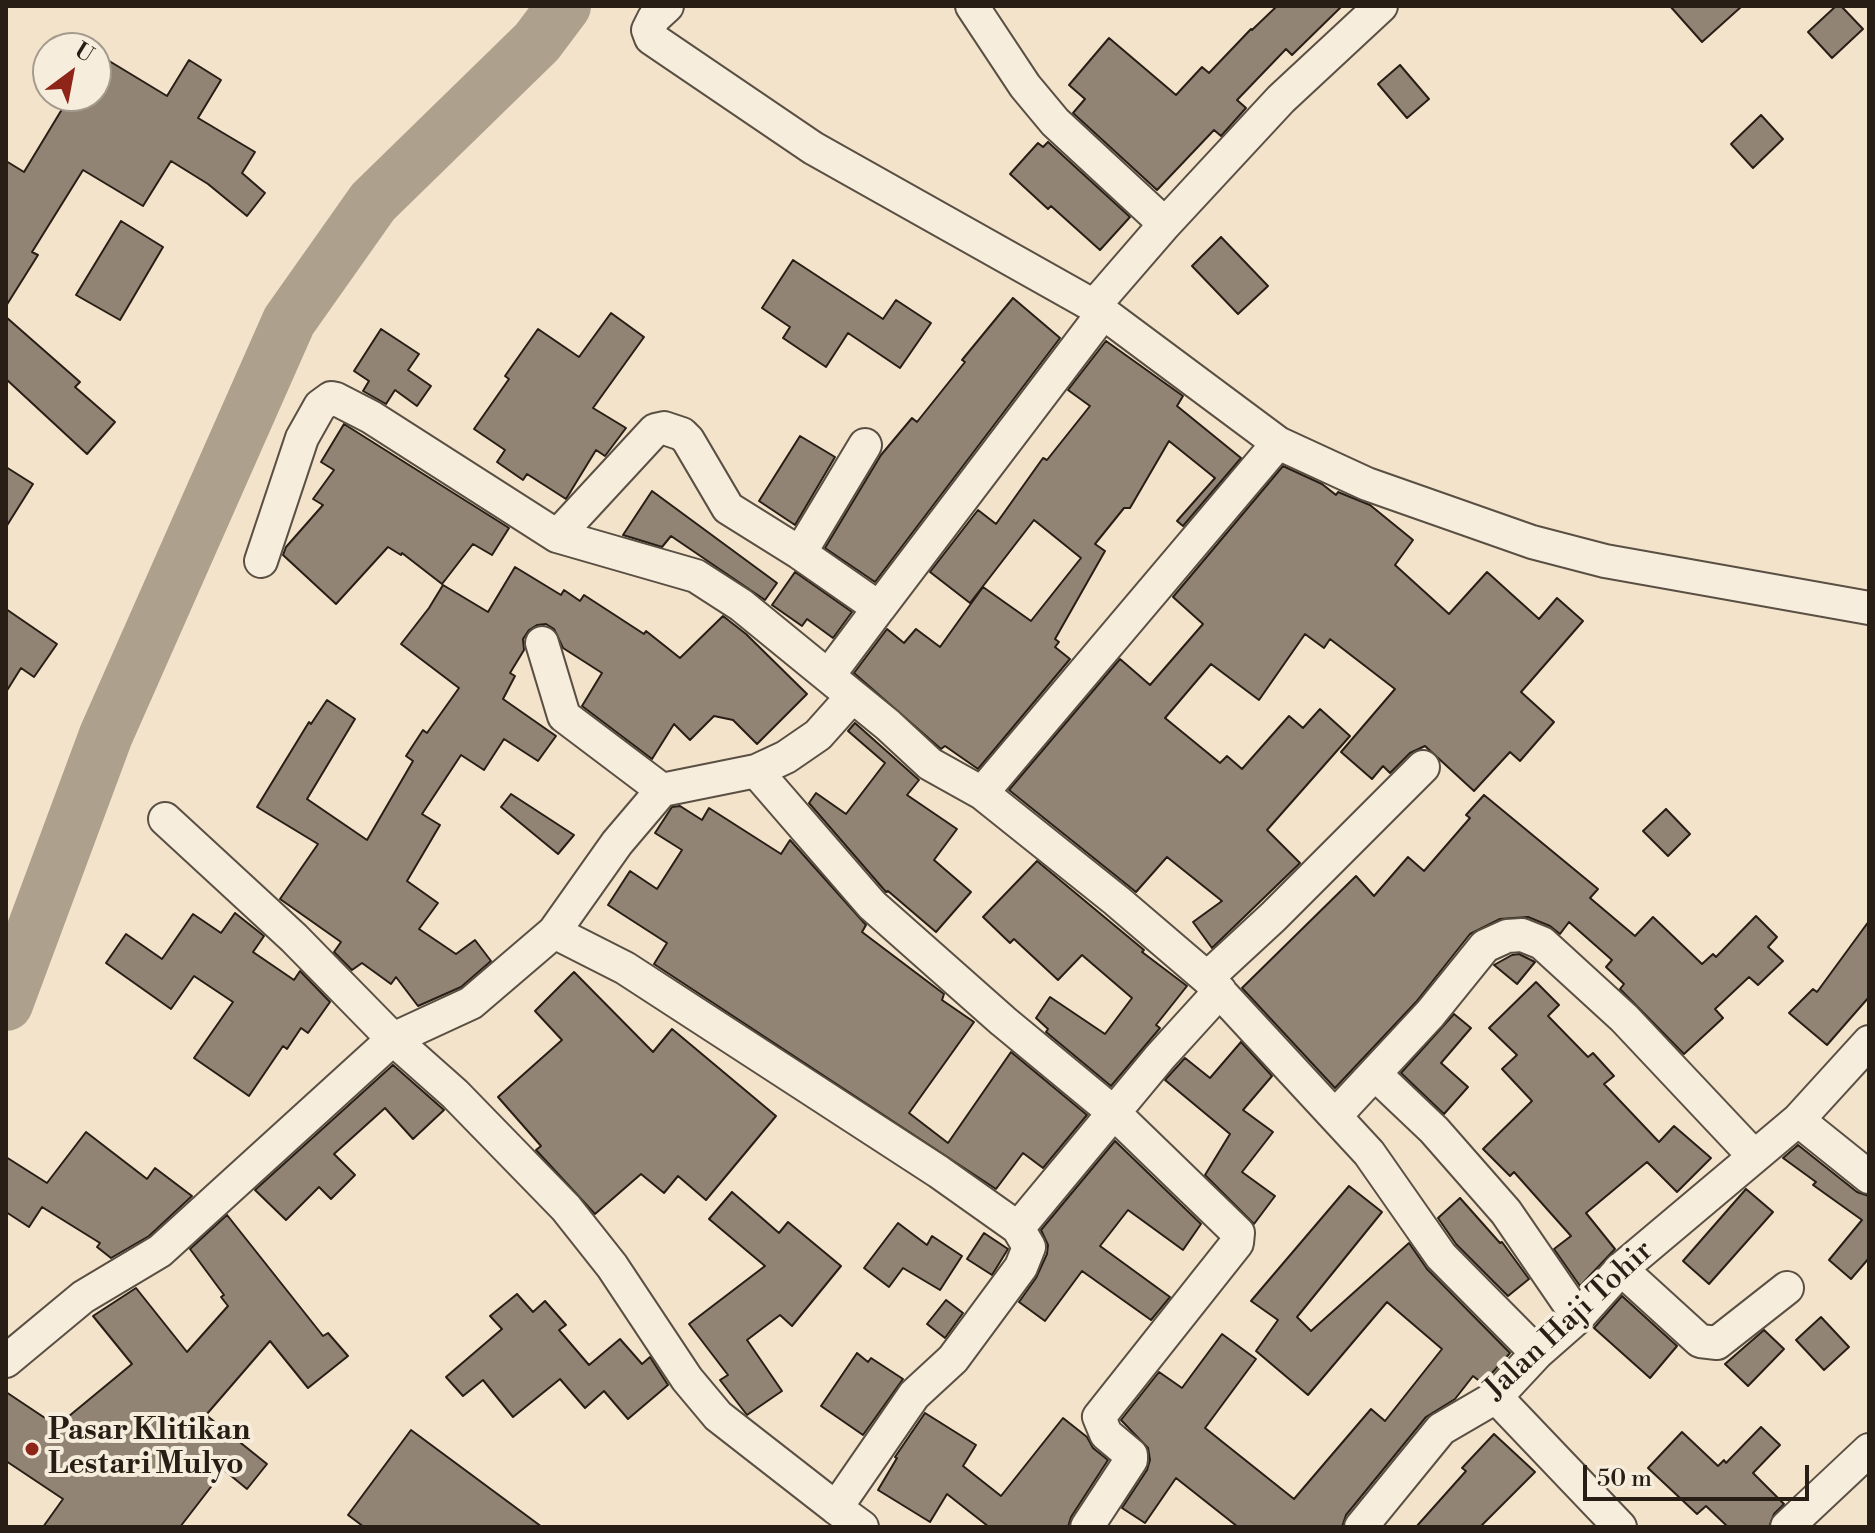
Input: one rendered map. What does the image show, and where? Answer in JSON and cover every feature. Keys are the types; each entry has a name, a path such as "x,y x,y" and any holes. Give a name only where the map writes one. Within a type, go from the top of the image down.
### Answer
{"street":[{"path":"667,6 654,18 648,30 651,38 813,148 1099,309 1278,443 1367,484 1532,542 1605,561 1869,608"},
{"path":"972,6 1025,86 1055,122 1165,224"},
{"path":"6,1361 83,1297 160,1251 393,1039 471,1003 554,932 617,843 662,790 756,771 786,757 818,735 879,608 1099,309 1165,224 1281,99 1381,6"},
{"path":"261,561 302,438 320,406 331,398 371,417 557,536 696,576 741,605 888,725 930,764 982,793 1117,901 1214,985 1369,1153 1441,1256 1537,1353"},
{"path":"557,536 655,430 664,428 682,434 688,440 728,508 879,608"},
{"path":"982,793 1278,443"},
{"path":"800,553 865,445"},
{"path":"542,643 564,716 662,790"},
{"path":"1018,1228 1214,985 1273,917 1423,767"},
{"path":"756,771 872,905 1003,1021 1113,1112 1238,1233 1237,1243 1099,1417 1106,1434 1131,1455 1131,1460 1087,1527"},
{"path":"165,819 294,938 393,1039 455,1094 566,1208 612,1266 687,1379 718,1416 862,1527"},
{"path":"554,932 625,968 939,1172 1018,1228 1029,1247 1021,1267 953,1359 914,1395 836,1508"},
{"path":"1336,1115 1430,1014 1485,946 1507,936 1522,935 1542,943 1624,1018 1754,1156"},
{"name":"Jalan Haji Tohir","path":"1361,1527 1441,1429 1496,1397 1537,1353 1578,1317 1621,1269 1798,1120 1869,1042"},
{"path":"1375,1074 1434,1130 1506,1212 1578,1317"},
{"path":"1798,1120 1869,1177"},
{"path":"1621,1269 1700,1341 1717,1343 1787,1288"},
{"path":"1496,1397 1620,1527"},
{"path":"1787,1527 1869,1450"}],"building":[{"path":"1277,6 1342,6 1292,55 1286,49 1237,100 1246,108 1221,136 1214,130 1157,190 1073,113 1085,99 1069,85 1109,38 1176,95 1202,67 1209,73"},
{"path":"1670,6 1742,6 1702,42"},
{"path":"1836,6 1841,6 1863,29 1832,58 1808,32"},
{"path":"189,60 221,80 198,118 255,152 242,173 265,193 247,216 208,184 171,161 143,206 83,170 32,252 38,255 6,306 6,161 24,172 60,112 112,112 112,63 167,96"},
{"path":"1400,65 1429,99 1407,118 1378,84"},
{"path":"1761,115 1783,139 1753,168 1731,144"},
{"path":"1048,142 1130,217 1100,250 1010,174 1038,143 1043,147"},
{"path":"121,221 163,247 120,320 76,295"},
{"path":"1221,237 1268,286 1238,314 1192,266"},
{"path":"793,260 883,319 896,300 931,323 900,368 848,333 826,367 783,338 790,327 762,308"},
{"path":"1013,298 1060,338 875,582 825,548 881,455 912,418 917,422"},
{"path":"611,313 644,337 593,408 626,428 605,456 596,450 566,499 527,474 523,480 497,462 505,450 474,429 509,379 505,376 538,329 579,357"},
{"path":"6,317 80,382 75,387 115,422 87,454 6,379"},
{"path":"381,329 419,354 408,370 431,386 417,406 395,390 386,404 363,391 369,381 354,371"},
{"path":"1106,341 1183,396 1177,406 1241,458 1183,526 1177,521 1215,478 1169,441 1130,508 1124,508 1095,544 1105,551 1055,639 1059,642 1055,647 1070,659 978,769 945,746 941,749 854,673 887,629 904,643 916,629 940,647 983,587 1031,621 1081,558 1034,520 970,603 930,572 978,510 996,524 1043,458 1047,460 1090,406 1068,390"},
{"path":"344,424 509,528 492,555 473,544 442,584 402,553 388,547 336,604 283,555 286,547 323,505 313,499 334,470 321,462"},
{"path":"800,436 835,457 795,525 759,501"},
{"path":"1283,466 1322,484 1336,495 1338,492 1370,505 1413,540 1395,565 1449,614 1487,572 1539,619 1557,598 1583,621 1521,692 1554,722 1520,761 1510,752 1474,791 1425,746 1410,753 1390,773 1383,766 1372,779 1341,752 1395,689 1330,639 1324,648 1305,634 1259,700 1211,664 1165,718 1220,763 1227,756 1242,769 1289,716 1303,728 1320,709 1350,736 1267,830 1300,863 1212,948 1193,922 1222,901 1167,857 1136,892 1009,790 1120,659 1150,685 1203,624 1173,597"},
{"path":"6,467 33,484 6,527"},
{"path":"652,491 777,583 765,600 671,536 662,547 623,535"},
{"path":"515,567 561,595 564,590 580,601 584,595 644,634 646,631 680,658 723,616 746,634 807,694 757,744 733,720 714,716 690,740 674,724 652,759 582,706 602,673 563,648 554,629 546,624 529,630 523,639 524,650 510,673 515,676 503,699 556,736 538,761 504,739 484,770 461,755 422,814 440,825 407,881 438,903 419,929 456,954 475,940 491,961 461,987 418,1006 396,977 391,984 362,963 352,970 334,952 341,942 280,899 318,844 257,807 309,722 311,724 327,700 355,719 307,799 367,840 413,761 406,756 423,730 427,733 459,688 401,644 443,585 488,612"},
{"path":"795,572 852,612 833,638 807,619 802,626 772,605"},
{"path":"6,609 57,644 34,677 21,668 6,692"},
{"path":"855,723 919,780 907,795 957,829 934,860 971,892 936,932 886,892 809,803 816,793 846,814 885,763 848,731"},
{"path":"511,794 574,835 558,854 501,807"},
{"path":"1484,795 1598,889 1590,898 1635,936 1653,917 1702,964 1713,954 1716,957 1756,916 1777,937 1768,947 1783,961 1758,985 1749,977 1715,1009 1723,1018 1684,1054 1620,989 1624,984 1606,967 1612,960 1569,922 1560,934 1528,917 1500,919 1470,934 1416,1002 1335,1088 1242,988 1356,876 1374,896 1408,857 1424,871 1470,818 1466,815"},
{"path":"680,806 702,820 709,808 781,854 790,840 866,925 862,932 944,994 942,1000 974,1022 909,1113 948,1143 1011,1052 1087,1115 1043,1168 1023,1153 996,1189 654,964 667,943 608,905 630,871 657,889 682,850 655,833 672,807"},
{"path":"1666,809 1690,834 1668,856 1643,831"},
{"path":"1037,861 1144,950 1142,952 1187,986 1156,1025 1160,1028 1111,1086 1046,1032 1048,1029 1036,1018 1050,997 1105,1034 1132,998 1082,955 1058,980 1014,939 1010,943 983,917"},
{"path":"235,913 264,936 253,952 294,980 300,971 330,1002 308,1033 301,1028 287,1049 283,1046 249,1096 194,1058 233,1002 194,976 171,1009 106,963 126,934 162,959 193,914 221,933"},
{"path":"1869,921 1869,997 1827,1045 1789,1013 1813,989 1817,992"},
{"path":"1519,954 1535,962 1517,984 1494,965"},
{"path":"574,972 653,1052 672,1029 776,1116 706,1200 678,1176 664,1193 641,1174 595,1214 536,1150 541,1146 498,1097 562,1040 535,1011"},
{"path":"1536,982 1559,1005 1548,1016 1588,1057 1593,1053 1614,1076 1604,1084 1659,1142 1674,1126 1711,1158 1677,1192 1647,1162 1586,1213 1615,1249 1580,1286 1554,1249 1571,1236 1514,1172 1510,1176 1483,1149 1532,1101 1502,1069 1517,1055 1489,1028"},
{"path":"1454,1014 1471,1028 1441,1063 1468,1087 1444,1114 1401,1073"},
{"path":"1241,1042 1272,1076 1243,1110 1273,1132 1242,1172 1275,1196 1254,1224 1205,1175 1230,1134 1165,1080 1185,1058 1210,1078"},
{"path":"393,1065 444,1110 413,1139 385,1108 334,1154 355,1175 331,1199 319,1187 286,1220 255,1190"},
{"path":"86,1132 147,1179 155,1168 192,1196 149,1236 111,1258 97,1247 100,1243 42,1207 29,1227 6,1212 6,1157 47,1183"},
{"path":"1115,1141 1201,1224 1183,1250 1128,1210 1100,1246 1170,1297 1151,1320 1082,1271 1045,1321 1019,1302 1036,1278 1047,1254 1048,1245 1041,1230"},
{"path":"1798,1145 1857,1192 1869,1196 1869,1258 1851,1279 1829,1260 1862,1220 1813,1185 1816,1182 1783,1158"},
{"path":"1349,1186 1382,1212 1297,1317 1311,1331 1409,1243 1427,1269 1510,1353 1484,1382 1473,1376 1455,1399 1426,1417 1346,1515 1342,1527 1238,1527 1176,1478 1145,1523 1122,1508 1147,1470 1150,1460 1148,1448 1121,1420 1159,1372 1182,1388 1222,1334 1256,1359 1205,1428 1294,1499 1371,1409 1385,1421 1442,1349 1387,1302 1308,1395 1256,1351 1278,1320 1251,1301"},
{"path":"1746,1189 1773,1212 1709,1284 1683,1261"},
{"path":"732,1192 779,1233 788,1222 841,1266 792,1326 780,1315 747,1340 782,1391 747,1415 720,1380 728,1375 689,1324 765,1266 709,1219"},
{"path":"1460,1198 1502,1242 1529,1279 1508,1296 1456,1244 1438,1218"},
{"path":"227,1215 323,1336 328,1333 348,1356 308,1388 270,1341 206,1415 267,1464 247,1489 224,1470 180,1527 43,1527 63,1499 6,1461 6,1392 57,1426 132,1364 93,1316 136,1288 187,1352 228,1306 221,1297 224,1295 190,1249"},
{"path":"898,1223 927,1245 932,1236 962,1256 940,1290 903,1268 889,1287 864,1268"},
{"path":"984,1233 1008,1249 992,1275 967,1259"},
{"path":"517,1294 533,1312 545,1301 566,1325 559,1330 589,1365 620,1339 642,1364 650,1357 668,1385 628,1419 604,1391 585,1408 560,1379 513,1417 483,1380 463,1396 446,1377 502,1329 490,1316"},
{"path":"1622,1296 1677,1346 1650,1378 1594,1328"},
{"path":"946,1300 963,1313 945,1338 927,1324"},
{"path":"1821,1317 1849,1347 1824,1370 1796,1340"},
{"path":"1764,1330 1784,1349 1748,1386 1725,1364"},
{"path":"857,1353 868,1362 871,1358 903,1379 863,1435 821,1406"},
{"path":"925,1413 976,1445 963,1466 1001,1496 1063,1418 1087,1437 1093,1448 1108,1460 1071,1517 1068,1527 989,1527 947,1494 930,1522 878,1490 895,1457"},
{"path":"1761,1427 1780,1445 1753,1473 1784,1504 1774,1514 1769,1527 1728,1527 1706,1506 1697,1514 1648,1468 1682,1432 1718,1466 1724,1460 1726,1463"},
{"path":"411,1430 542,1527 364,1527 348,1515"},
{"path":"1494,1434 1535,1472 1480,1527 1416,1527 1466,1471 1462,1468"}],"waterway":[{"path":"6,1004 106,735 289,321 373,202 537,42 564,6"}],"place":[{"name":"Pasar Klitikan Lestari Mulyo","path":"32,1449"}]}
